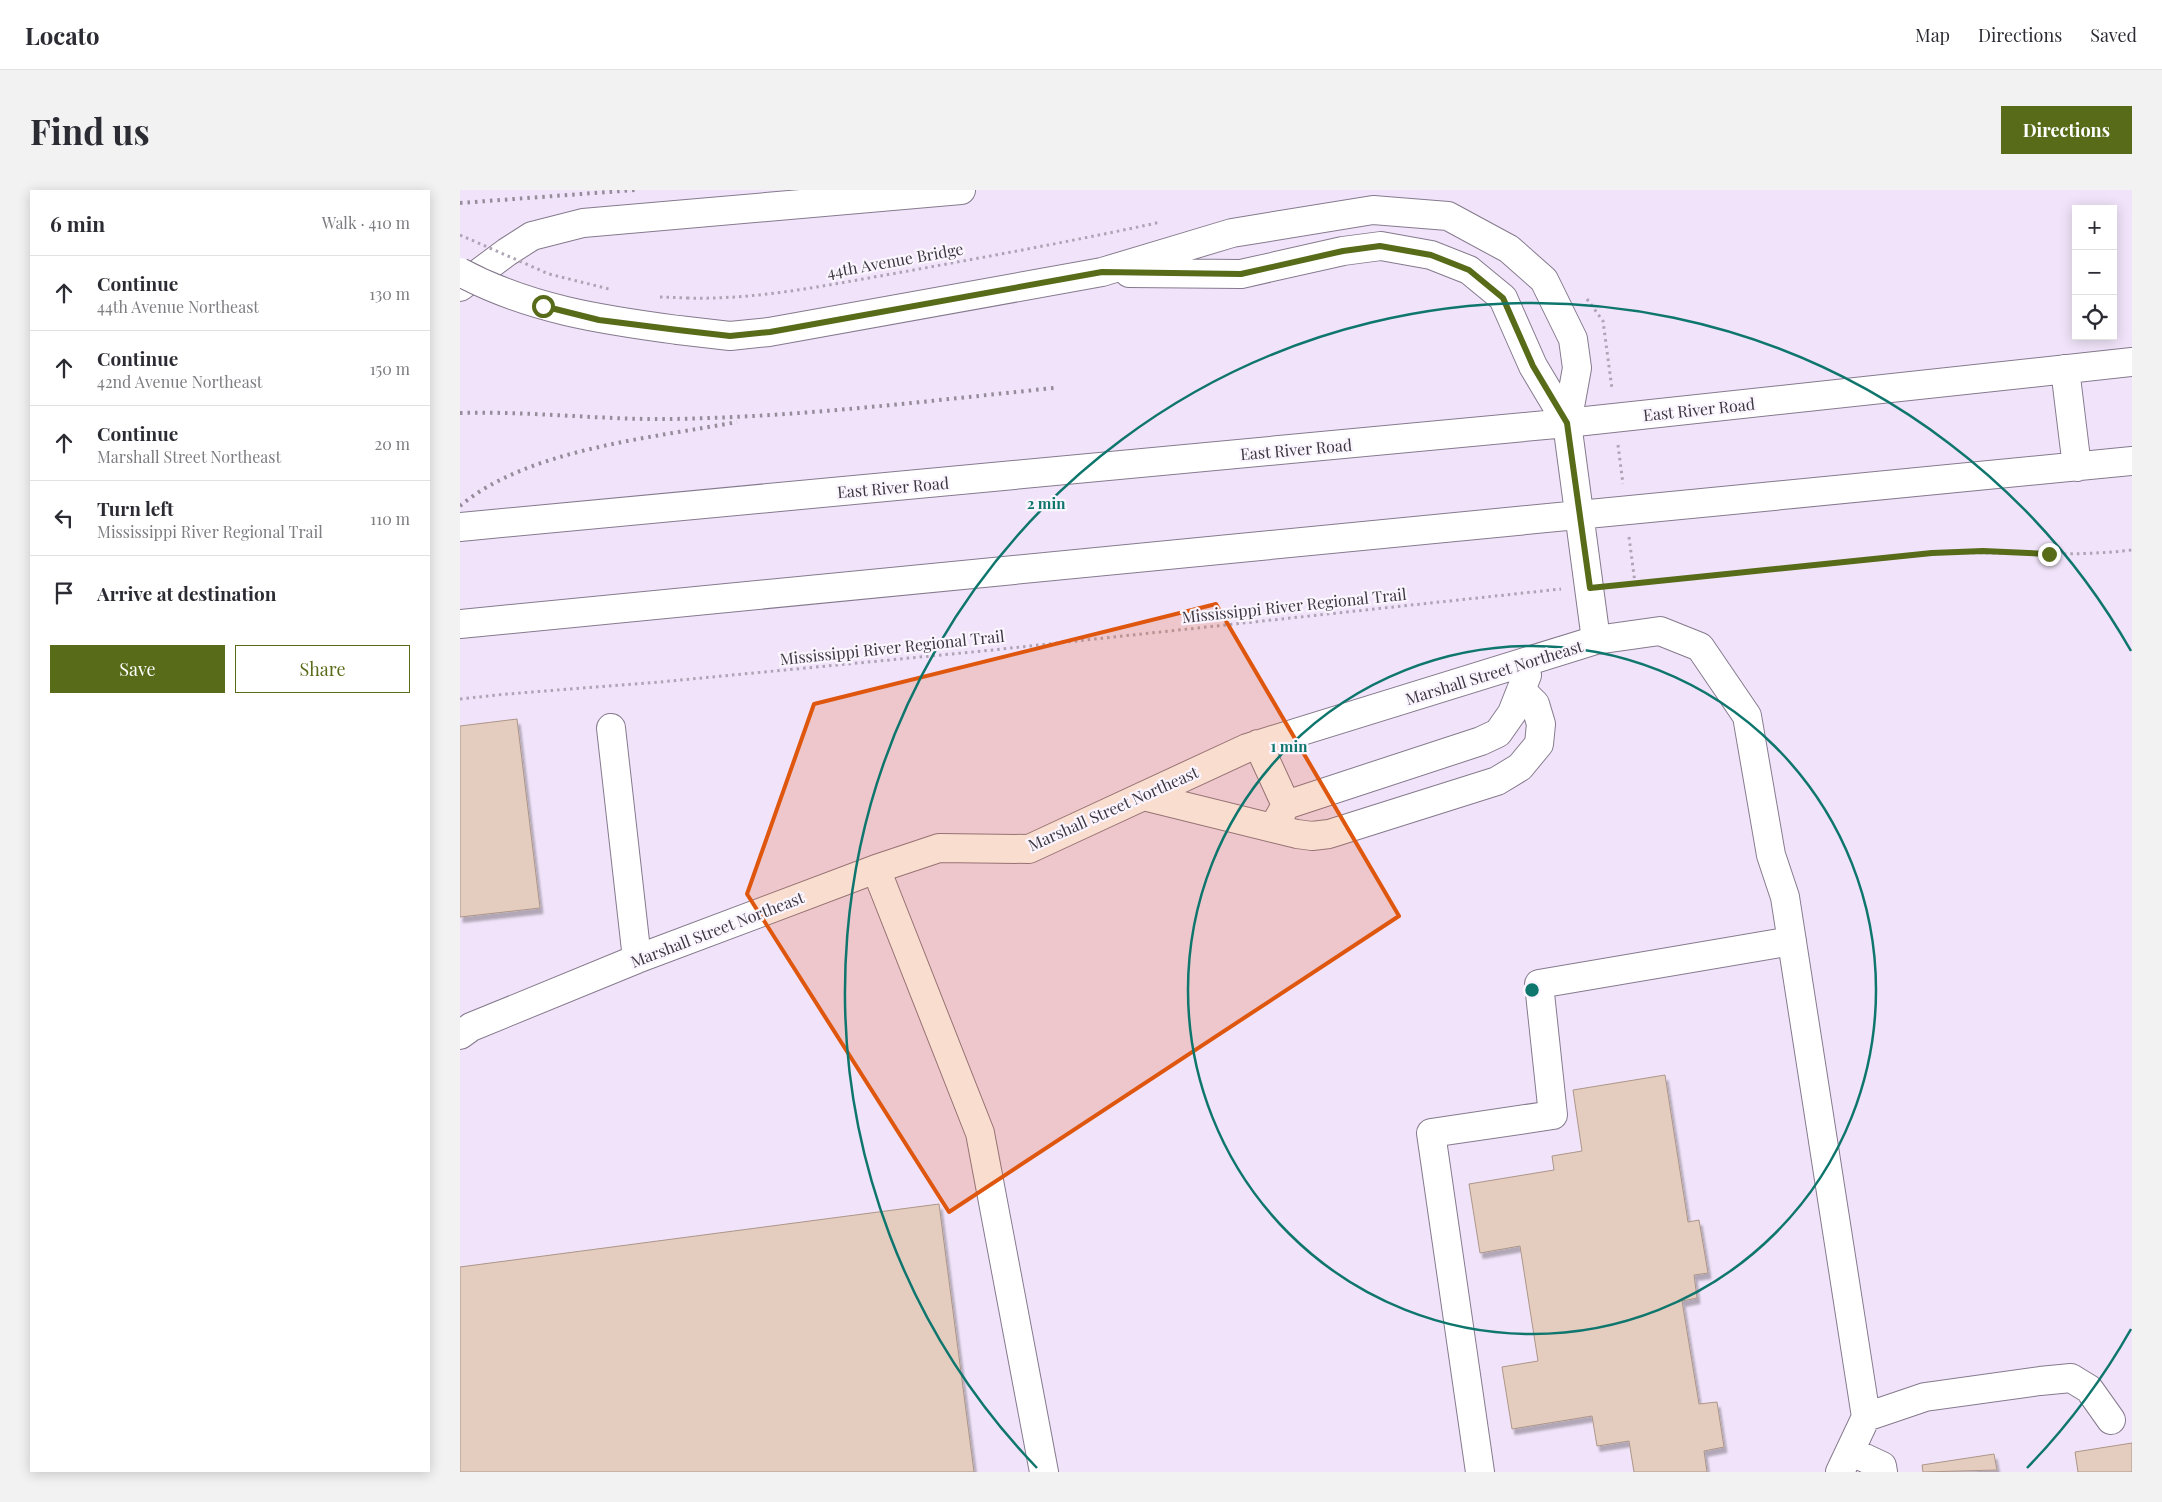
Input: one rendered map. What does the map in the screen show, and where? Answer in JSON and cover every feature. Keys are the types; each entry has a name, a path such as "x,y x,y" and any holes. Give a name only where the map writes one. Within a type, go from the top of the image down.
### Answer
{"street":[{"path":"460,287 532,236 583,222 962,190"},
{"path":"460,272 486,286 543,306 599,320 730,336 770,332 1102,272 1232,233 1373,210 1448,216 1509,249 1544,280 1573,340 1577,368 1567,423"},
{"path":"1102,272 1241,274 1343,251 1380,246 1431,255 1469,270 1503,298 1533,366 1567,423"},
{"name":"East River Road","path":"460,527 1567,423 2132,362"},
{"path":"2065,369 2077,467"},
{"name":"Marshall Street Northeast","path":"460,1035 471,1028 637,959 876,869 939,848 1029,849 1258,744 1596,640 1567,423"},
{"path":"460,624 2132,461"},
{"path":"1596,640 1660,631 1700,647 1747,716 1771,855 1786,897 1866,1417 1845,1462 1882,1466 1883,1472"},
{"path":"1280,817 1498,733 1512,713 1532,661"},
{"path":"1143,796 1280,817 1312,836 1329,834 1497,780 1520,767 1539,744 1541,724 1535,704 1521,690"},
{"path":"610,728 637,959"},
{"path":"1258,744 1280,817"},
{"path":"876,869 980,1133 1044,1472"},
{"path":"1480,1472 1431,1133 1553,1115 1539,984 1792,941"},
{"path":"1866,1417 1925,1397 2040,1380 2071,1378 2089,1389 2111,1420"}],"path":[{"name":"44th Avenue Bridge","path":"659,297 726,299 781,293 1087,238 1164,222"},
{"path":"460,235 549,274 614,290"},
{"name":"Mississippi River Regional Trail","path":"460,699 973,652 1541,591 1590,588 1932,553 1983,551 2082,554 2132,550"}],"highlighted area":[{"path":"1216,604 1399,916 949,1212 747,894 814,704"}],"building":[{"path":"517,719 540,908 460,917 460,726"},
{"path":"1665,1075 1688,1222 1699,1220 1708,1273 1694,1275 1697,1298 1682,1301 1699,1404 1717,1402 1724,1447 1704,1451 1707,1472 1634,1472 1629,1441 1597,1446 1592,1416 1512,1429 1502,1367 1538,1361 1520,1246 1480,1253 1469,1184 1554,1170 1552,1156 1582,1151 1573,1090"},
{"path":"939,1204 974,1472 460,1472 460,1267"},
{"path":"2132,1443 2132,1472 2078,1472 2075,1452"},
{"path":"1994,1454 1997,1470 1923,1472 1922,1465"}],"railway":[{"path":"460,203 635,190"},
{"path":"460,413 513,413 645,419 720,418 863,408 1054,388"},
{"path":"460,506 488,487 520,471 555,459 630,441 737,422"}],"route":[{"path":"543,306 599,320 730,336 770,332 1102,272 1241,274 1343,251 1380,246 1431,255 1469,270 1503,298 1533,366 1567,423 1590,588 1932,553 1983,551 2049,554"}]}
